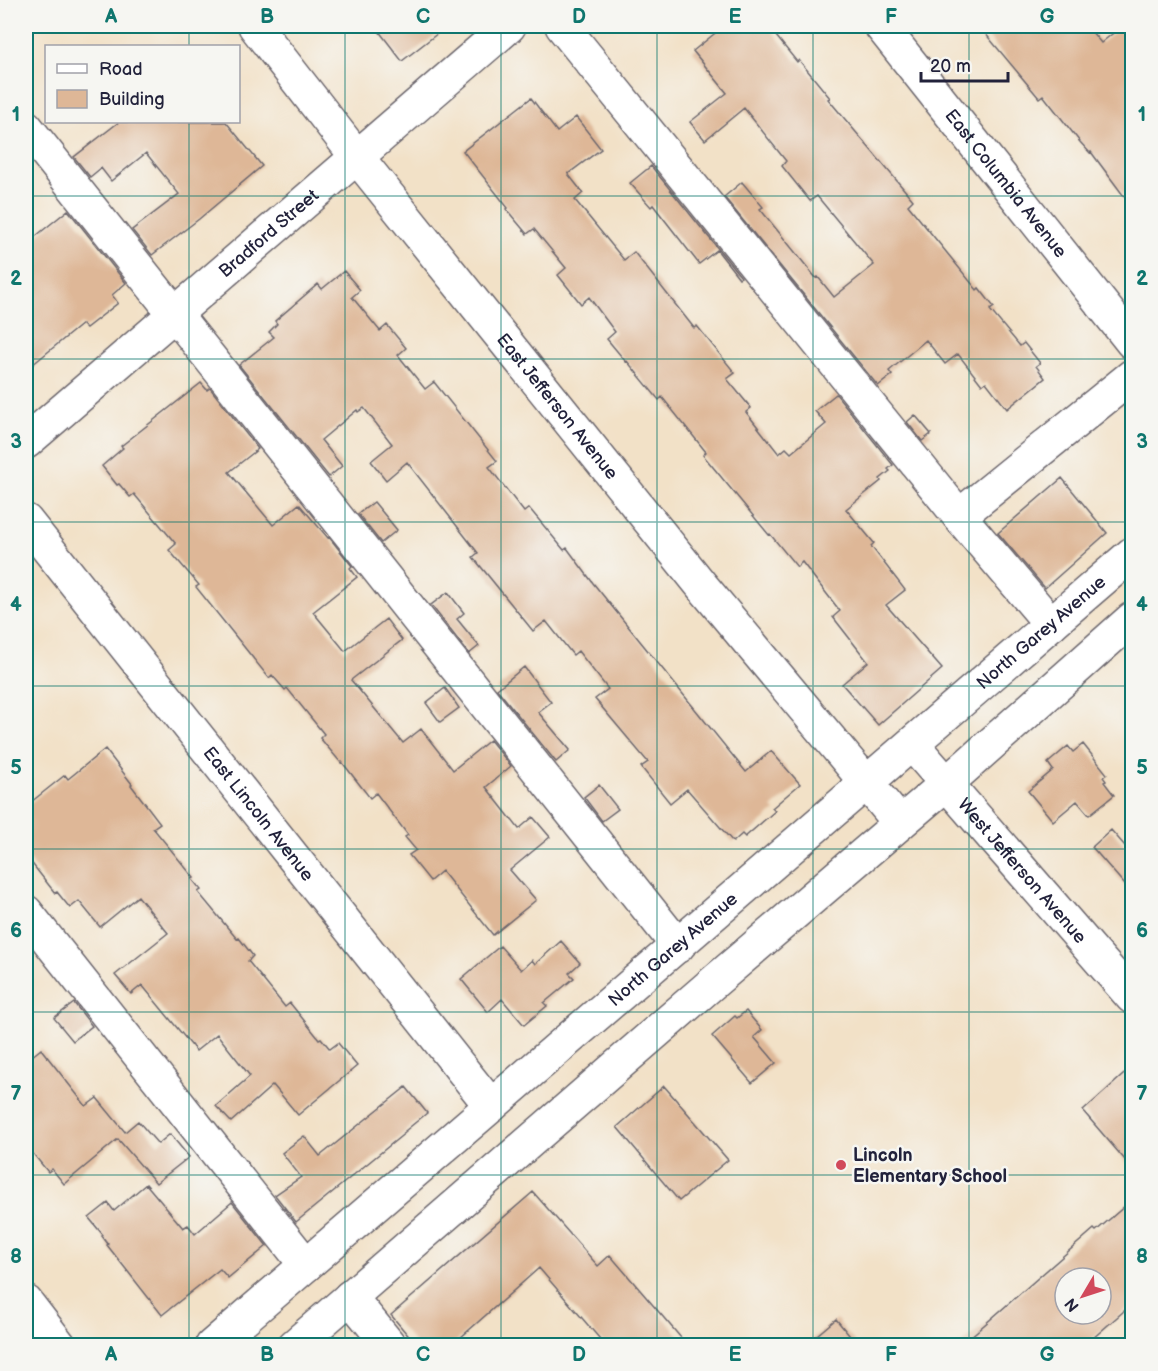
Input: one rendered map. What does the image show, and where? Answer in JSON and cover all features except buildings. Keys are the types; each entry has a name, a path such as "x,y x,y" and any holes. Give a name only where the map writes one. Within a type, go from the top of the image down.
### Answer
{"street":[{"name":"East Jefferson Avenue","path":"255,26 357,157 702,586 900,823"},
{"name":"Bradford Street","path":"26,442 510,26"},
{"path":"562,26 959,516 1051,624"},
{"name":"East Columbia Avenue","path":"880,26 1132,342"},
{"path":"26,127 678,946"},
{"path":"959,516 1132,376"},
{"name":"East Lincoln Avenue","path":"26,521 492,1106"},
{"name":"North Garey Avenue","path":"212,1346 1132,554"},
{"path":"294,1346 946,784 1132,620"},
{"name":"West Jefferson Avenue","path":"912,744 1132,998"},
{"path":"26,912 306,1265"},
{"path":"350,1297 390,1346"},
{"path":"26,1302 60,1346"}],"place":[{"name":"Lincoln Elementary School","path":"841,1165"}]}
